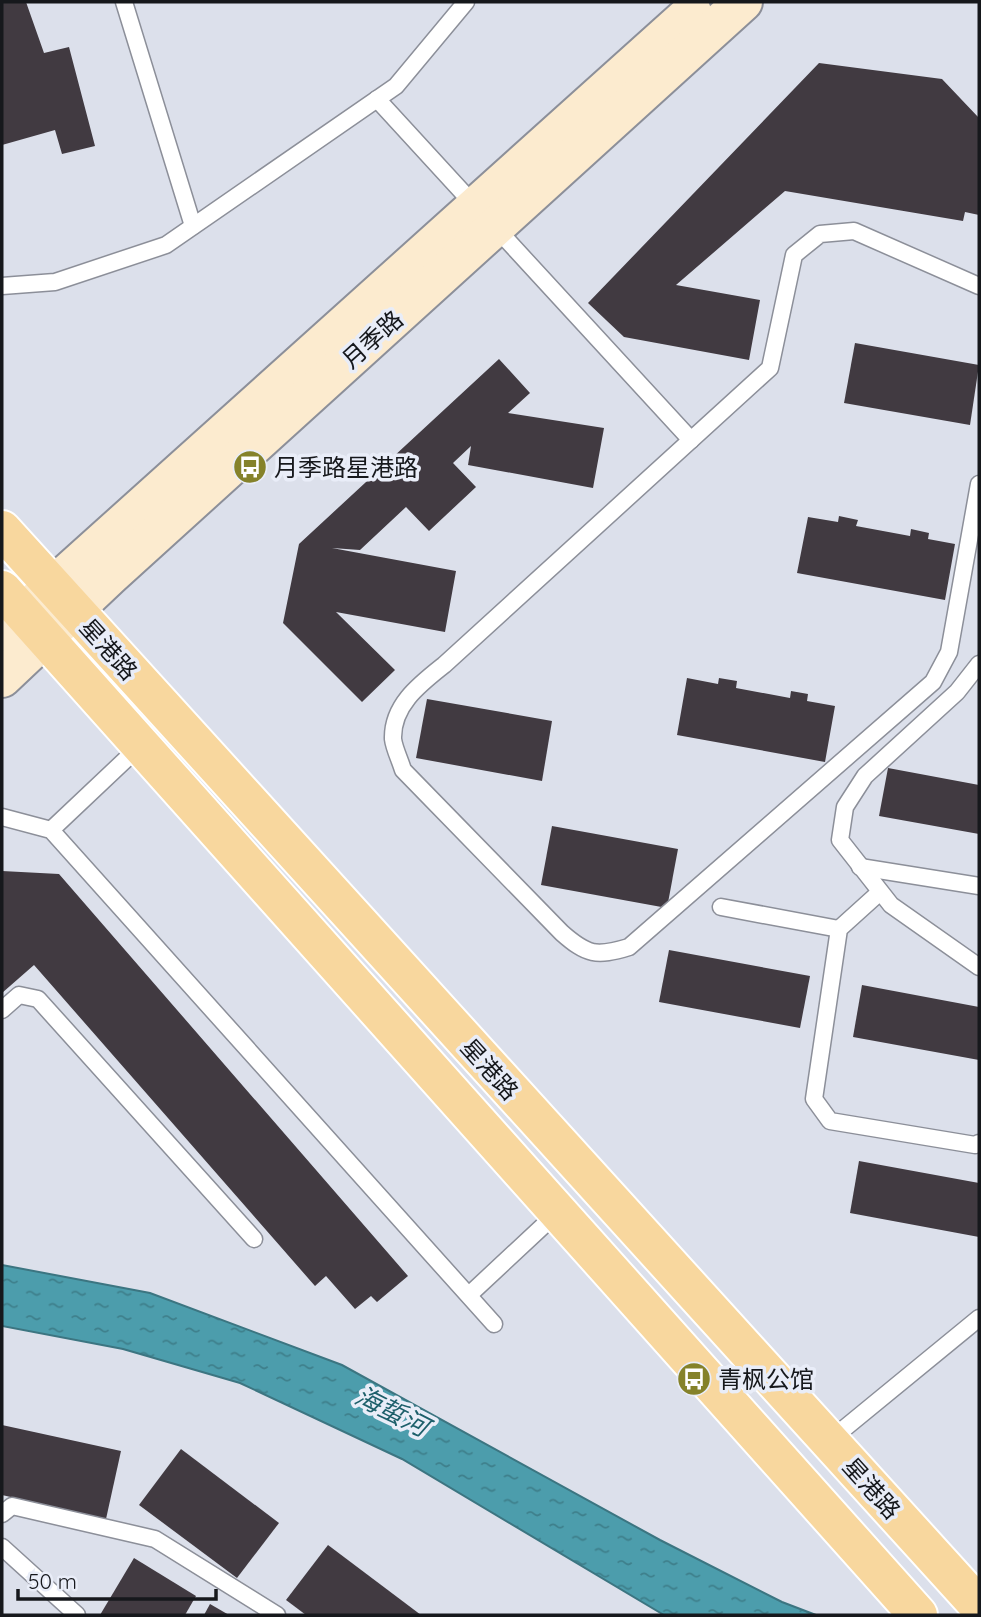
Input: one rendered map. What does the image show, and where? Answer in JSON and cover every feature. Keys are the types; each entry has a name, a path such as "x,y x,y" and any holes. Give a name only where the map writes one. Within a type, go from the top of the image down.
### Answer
{"main road":[{"name":"星港路","path":"2,530 979,1606"},
{"name":"星港路","path":"18,618 141,745 918,1615"}],"street":[{"name":"月季路","path":"486,217 704,2"},
{"name":"月季路","path":"2,678 18,618 63,598 486,217 743,2"}],"lane":[{"path":"124,2 193,226"},
{"path":"2,286 55,282 166,245 396,86 466,2"},
{"path":"377,99 691,440"},
{"path":"979,286 854,231 820,234 794,255 770,368 444,665 412,691 396,717 393,739 403,770 562,933 582,950 605,955 629,947 933,682 949,652 979,484"},
{"path":"979,664 957,692 865,776 845,807 840,840 891,905 979,967"},
{"path":"51,830 141,745"},
{"path":"2,817 51,830 494,1324"},
{"path":"860,867 979,886"},
{"path":"880,892 838,929 814,1098 830,1121 975,1145 979,1143"},
{"path":"720,907 838,929"},
{"path":"2,1010 19,995 38,999 254,1239"},
{"path":"468,1295 558,1212"},
{"path":"829,1441 979,1318"},
{"path":"2,1514 12,1506 155,1539 277,1615"},
{"path":"2,1547 77,1615"}],"water":[{"name":"海蜇河","path":"2,1265 150,1293 342,1365 660,1540 782,1602 816,1615 664,1615 402,1459 240,1383 123,1349 2,1326"}],"building":[{"path":"2,2 26,2 44,53 69,47 95,146 62,154 55,130 2,145"},
{"path":"819,63 942,79 979,118 979,215 965,212 963,221 785,191 676,285 760,300 749,360 624,337 588,303"},
{"path":"855,343 979,365 970,425 844,403"},
{"path":"499,359 530,393 508,413 604,428 593,488 468,465 471,446 453,463 476,487 429,531 406,507 360,550 332,548 456,571 445,632 336,612 395,670 362,702 283,623 299,544"},
{"path":"839,516 858,520 856,526 910,536 911,529 929,533 928,539 955,544 945,600 797,573 808,517 838,522"},
{"path":"687,678 718,684 719,678 737,681 736,688 790,698 791,691 808,694 807,701 835,706 825,762 677,735"},
{"path":"427,699 552,721 542,781 416,758"},
{"path":"888,768 979,785 979,834 879,816"},
{"path":"552,826 678,849 667,908 541,885"},
{"path":"2,871 59,874 408,1276 377,1302 371,1296 355,1309 326,1276 315,1286 34,965 2,993"},
{"path":"669,950 810,976 800,1028 659,1002"},
{"path":"862,985 979,1007 979,1060 853,1037"},
{"path":"859,1161 979,1183 979,1237 850,1213"},
{"path":"2,1425 121,1451 106,1519 2,1495"},
{"path":"181,1449 279,1523 237,1578 139,1505"},
{"path":"328,1545 421,1615 306,1615 286,1600"},
{"path":"134,1558 196,1596 185,1615 100,1615"},
{"path":"210,1604 229,1615 204,1615"}],"place":[{"name":"月季路星港路","path":"250,467"},
{"name":"青枫公馆","path":"694,1379"}]}
